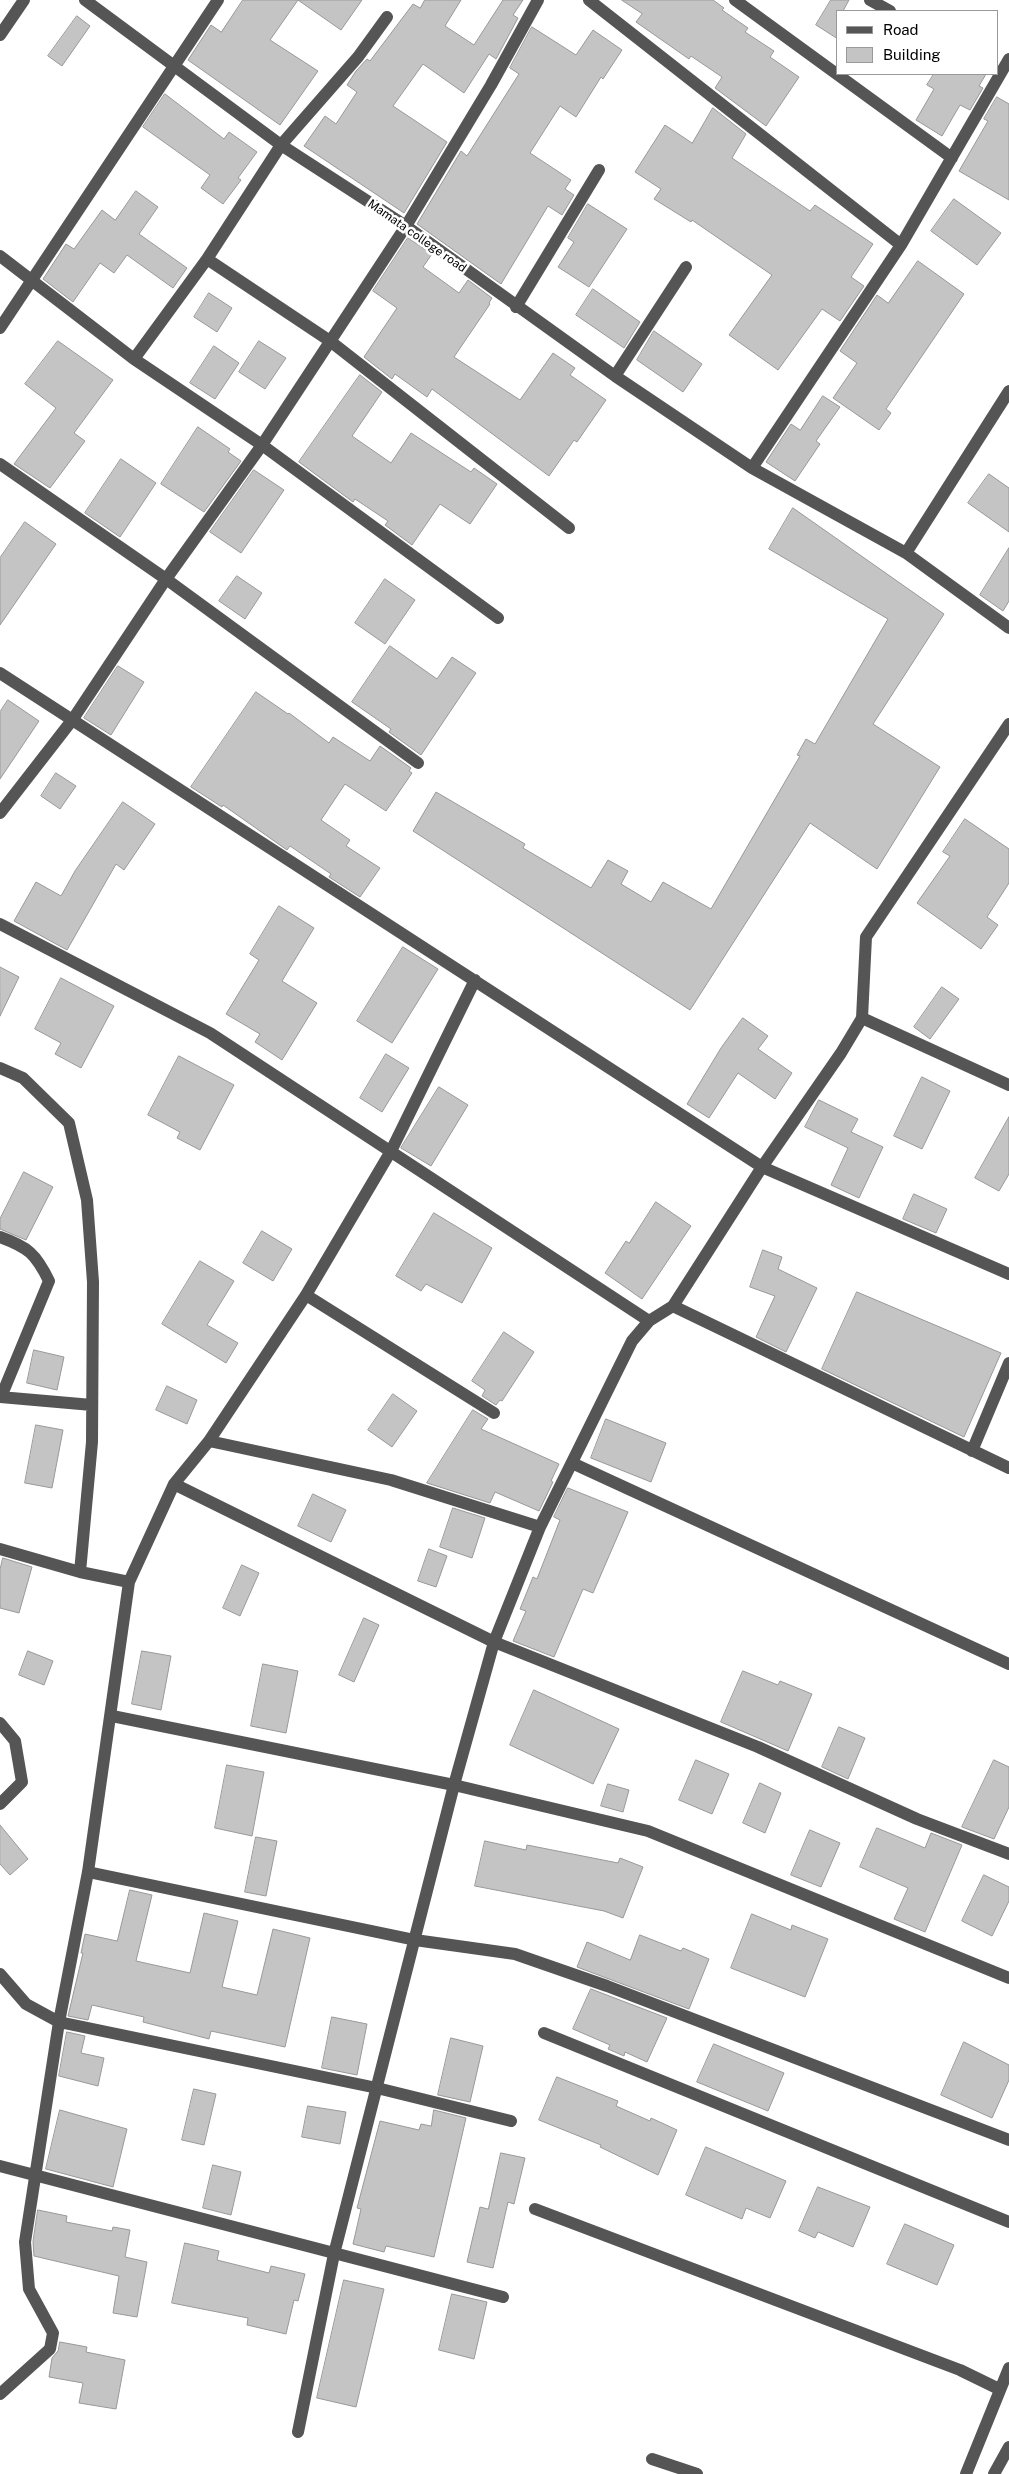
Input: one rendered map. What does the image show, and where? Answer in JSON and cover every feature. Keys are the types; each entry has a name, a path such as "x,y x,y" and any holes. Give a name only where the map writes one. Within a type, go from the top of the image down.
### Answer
{"street":[{"path":"0,35 24,0"},
{"name":"Mamata college road","path":"85,0 281,145 406,226 516,307 615,376 752,468 906,553 1009,628"},
{"path":"0,328 218,0"},
{"path":"0,813 73,718 166,579 262,445 406,226 491,85 538,0"},
{"path":"589,0 902,244"},
{"path":"735,0 836,74"},
{"path":"870,0 888,10"},
{"path":"134,359 208,259 281,145 358,57 387,17"},
{"path":"752,468 902,244 1009,58"},
{"path":"838,75 952,158"},
{"path":"516,307 599,170"},
{"path":"0,256 134,359 262,445 498,618"},
{"path":"208,259 330,341 569,528"},
{"path":"615,376 686,267"},
{"path":"906,553 1009,391"},
{"path":"0,464 166,579 418,763"},
{"path":"0,673 73,718 762,1167 1009,1274"},
{"path":"298,2432 334,2254 454,1785 494,1642 540,1526 632,1341 649,1321 673,1306 762,1167 841,1053 862,1018 866,937 1009,724"},
{"path":"0,924 210,1033 649,1321"},
{"path":"0,2394 50,2349 53,2333 29,2289 25,2242 59,2022 88,1872 112,1716 129,1582 174,1484 209,1441 306,1294 392,1151 475,980"},
{"path":"862,1018 1009,1085"},
{"path":"0,1068 23,1078 69,1123 87,1200 93,1282 92,1442 80,1572"},
{"path":"0,1237 23,1246 40,1261 49,1281 0,1397 92,1405"},
{"path":"306,1294 494,1413"},
{"path":"673,1306 1009,1468"},
{"path":"972,1451 1009,1364"},
{"path":"209,1441 391,1480 540,1526"},
{"path":"572,1463 1009,1664"},
{"path":"174,1484 494,1642 758,1747 916,1819 1009,1854"},
{"path":"0,1549 80,1572 129,1582"},
{"path":"112,1716 454,1785 648,1830 1009,1978"},
{"path":"0,1723 15,1741 22,1782 0,1804"},
{"path":"88,1872 415,1940 515,1954 607,1986 1009,2140"},
{"path":"0,1974 26,2004 59,2022 377,2088 511,2121"},
{"path":"544,2033 1009,2222"},
{"path":"0,2166 502,2297"},
{"path":"535,2209 960,2370 999,2389"},
{"path":"966,2474 1009,2368"},
{"path":"994,2474 1009,2447"},
{"path":"652,2459 697,2474"}],"building":[{"path":"243,0 298,0 270,40 318,71 280,125 188,60 211,25 221,32"},
{"path":"298,0 362,0 341,30"},
{"path":"425,0 461,0 445,26 474,45 503,0 523,0 513,15 518,18 496,59 489,54 464,93 423,64 393,106 447,142 404,213 304,146 325,116 336,124 357,92 347,85 356,71 367,59 370,61 413,4 420,8"},
{"path":"622,0 713,0 724,8 722,10 748,28 745,32 774,51 770,57 799,77 766,126 715,88 722,77 691,56 689,59 636,22 642,14"},
{"path":"831,0 849,0 844,10 836,10 836,38 816,25"},
{"path":"77,16 90,26 62,66 48,56"},
{"path":"532,27 576,55 593,30 622,50 603,79 601,77 576,117 560,106 530,153 571,180 565,189 574,195 562,215 548,206 501,284 417,224 461,151 467,156 519,74 510,68"},
{"path":"933,75 985,75 979,86 983,88 970,110 960,105 942,136 916,120 934,89 927,85"},
{"path":"165,94 224,139 229,132 257,152 238,178 241,180 223,204 201,188 210,175 143,127"},
{"path":"997,97 1009,104 1009,200 959,171 988,121 984,119"},
{"path":"713,108 746,134 732,158 810,211 815,205 873,244 851,277 864,286 840,321 822,309 778,370 729,335 772,275 692,220 691,222 654,199 661,189 635,172 665,125 692,143"},
{"path":"136,191 158,207 139,234 187,268 173,288 127,255 114,273 100,263 73,302 43,279 66,244 74,249 102,210 115,220"},
{"path":"954,199 1001,233 977,265 931,231"},
{"path":"588,204 627,229 589,287 558,267 574,242 568,238"},
{"path":"408,238 432,254 423,267 459,293 468,280 492,298 490,304 454,357 520,400 553,353 575,368 570,375 606,400 577,442 574,440 549,476 432,389 427,397 395,374 392,379 364,357 397,308 373,291"},
{"path":"918,261 964,294 886,409 891,413 879,430 833,398 857,363 840,351 877,295 888,303"},
{"path":"593,289 640,322 624,348 576,315"},
{"path":"209,293 232,308 217,332 194,317"},
{"path":"654,331 702,364 683,392 637,360"},
{"path":"58,341 113,380 74,433 85,441 50,488 14,464 56,408 25,384"},
{"path":"259,341 286,358 265,389 239,372"},
{"path":"214,346 239,363 215,399 190,383"},
{"path":"360,375 382,392 352,436 391,463 411,433 471,472 474,468 497,484 470,524 440,504 412,545 385,525 388,521 355,499 353,502 299,462"},
{"path":"823,396 840,407 816,441 820,444 795,481 766,462 791,424 800,430"},
{"path":"198,427 230,449 228,452 241,461 204,512 161,484"},
{"path":"121,459 156,483 120,537 85,513"},
{"path":"254,470 284,490 241,553 210,532"},
{"path":"989,474 1009,488 1009,532 968,503"},
{"path":"793,508 944,614 873,724 940,767 877,869 810,823 690,1010 413,831 436,792 525,844 523,848 591,888 608,860 628,871 621,884 651,902 663,882 711,909 800,756 797,755 806,739 815,744 888,619 769,549"},
{"path":"25,522 56,544 0,625 0,558"},
{"path":"1009,548 1009,601 1003,611 980,595"},
{"path":"237,576 262,593 245,619 219,601"},
{"path":"385,579 415,600 385,644 355,623"},
{"path":"390,646 437,679 452,657 476,673 421,755 389,732 391,729 352,702"},
{"path":"118,666 144,682 111,735 84,718"},
{"path":"256,692 289,713 329,743 333,737 370,761 380,746 411,768 409,771 412,773 386,811 345,784 321,820 350,840 346,846 380,868 360,897 329,877 331,874 290,846 287,850 223,805 222,807 191,787"},
{"path":"8,700 39,721 0,779 0,712"},
{"path":"56,773 76,786 60,809 41,796"},
{"path":"123,802 155,824 124,870 116,864 67,950 14,921 36,882 61,896 75,871"},
{"path":"965,819 1009,849 1009,883 987,917 998,925 981,949 917,903 950,856 943,852"},
{"path":"279,906 314,928 282,981 317,1003 282,1060 255,1042 260,1034 226,1014 259,960 250,954"},
{"path":"403,947 438,969 392,1043 357,1021"},
{"path":"0,967 19,977 0,1016"},
{"path":"61,978 114,1006 81,1068 55,1054 61,1043 35,1029"},
{"path":"942,987 959,999 930,1039 914,1027"},
{"path":"743,1018 768,1036 758,1049 792,1073 775,1099 738,1073 709,1118 687,1104 721,1048"},
{"path":"386,1054 409,1068 382,1112 360,1098"},
{"path":"179,1056 234,1085 200,1150 177,1138 180,1132 148,1115"},
{"path":"922,1077 950,1091 922,1149 894,1136"},
{"path":"439,1087 468,1105 431,1166 401,1148"},
{"path":"819,1100 858,1119 851,1132 883,1147 859,1198 831,1185 848,1148 805,1127"},
{"path":"1009,1117 1009,1174 999,1191 975,1178"},
{"path":"24,1172 53,1187 26,1240 0,1229 0,1219"},
{"path":"914,1194 947,1209 936,1233 903,1219"},
{"path":"656,1202 691,1226 642,1299 605,1273 626,1241 629,1243"},
{"path":"434,1213 492,1248 462,1303 426,1284 421,1291 396,1276"},
{"path":"262,1231 292,1249 273,1281 243,1263"},
{"path":"763,1250 782,1257 778,1269 817,1288 786,1352 756,1337 775,1296 750,1287"},
{"path":"200,1261 234,1281 207,1325 238,1343 226,1363 162,1324"},
{"path":"857,1292 1001,1353 964,1437 822,1369"},
{"path":"504,1332 534,1352 502,1401 500,1400 496,1405 482,1396 485,1390 472,1381"},
{"path":"34,1350 64,1357 57,1390 27,1383"},
{"path":"167,1386 197,1400 187,1424 156,1410"},
{"path":"393,1394 417,1411 392,1447 368,1430"},
{"path":"473,1410 488,1419 481,1429 559,1464 551,1481 553,1482 539,1511 495,1492 490,1503 427,1483"},
{"path":"606,1419 666,1443 651,1482 591,1458"},
{"path":"36,1425 63,1430 52,1488 25,1483"},
{"path":"568,1488 628,1512 593,1593 583,1589 554,1657 513,1641 526,1611 520,1609 533,1577 537,1579 560,1520 554,1517"},
{"path":"313,1494 346,1510 331,1542 298,1526"},
{"path":"453,1508 485,1518 472,1558 440,1547"},
{"path":"429,1549 447,1556 436,1587 418,1581"},
{"path":"3,1558 32,1567 19,1613 0,1608 0,1570"},
{"path":"242,1565 259,1573 240,1616 223,1608"},
{"path":"364,1618 379,1625 354,1682 339,1675"},
{"path":"28,1651 53,1661 44,1685 19,1675"},
{"path":"142,1651 171,1656 161,1710 132,1704"},
{"path":"263,1664 298,1671 286,1733 251,1726"},
{"path":"743,1671 778,1685 780,1681 812,1694 788,1751 721,1722"},
{"path":"534,1690 619,1729 593,1784 510,1745"},
{"path":"839,1727 865,1738 848,1779 822,1767"},
{"path":"696,1760 729,1774 712,1814 679,1800"},
{"path":"994,1760 1009,1767 1009,1807 994,1839 962,1827"},
{"path":"227,1765 264,1772 252,1836 215,1828"},
{"path":"760,1783 781,1793 765,1833 743,1823"},
{"path":"608,1784 629,1790 623,1812 601,1806"},
{"path":"0,1825 28,1859 10,1875 0,1864"},
{"path":"877,1828 925,1848 931,1833 962,1845 925,1932 894,1919 908,1888 860,1867"},
{"path":"810,1830 840,1843 821,1887 791,1875"},
{"path":"256,1837 277,1841 266,1896 245,1892"},
{"path":"485,1841 526,1850 527,1845 618,1863 620,1858 643,1867 623,1918 604,1911 475,1886"},
{"path":"984,1875 1009,1887 1009,1901 992,1936 962,1921"},
{"path":"130,1890 152,1895 136,1961 190,1973 204,1913 238,1921 222,1987 257,1995 273,1929 310,1938 285,2047 211,2031 209,2039 143,2022 144,2017 92,2005 88,2020 68,2016 83,1953 81,1953 85,1934 117,1941"},
{"path":"752,1914 791,1930 792,1925 828,1939 805,1997 731,1968"},
{"path":"640,1935 681,1951 683,1948 709,1959 689,2009 577,1967 587,1942 630,1960"},
{"path":"591,1989 667,2018 647,2062 625,2052 624,2056 608,2049 610,2045 573,2029"},
{"path":"332,2017 367,2024 357,2075 322,2068"},
{"path":"67,2032 85,2036 81,2053 104,2058 98,2086 59,2076"},
{"path":"451,2038 483,2046 470,2102 438,2095"},
{"path":"964,2042 1009,2065 1009,2080 992,2118 941,2095"},
{"path":"714,2044 784,2073 768,2111 697,2082"},
{"path":"557,2077 618,2101 616,2106 650,2121 651,2118 677,2130 658,2175 600,2147 601,2145 539,2120"},
{"path":"194,2089 216,2094 204,2145 182,2140"},
{"path":"308,2106 346,2112 340,2144 302,2137"},
{"path":"60,2110 127,2129 113,2187 46,2169"},
{"path":"434,2110 466,2118 434,2257 386,2246 384,2252 353,2244 361,2209 357,2208 380,2121 419,2130 421,2124 431,2126"},
{"path":"706,2147 786,2181 770,2218 746,2208 742,2219 686,2195"},
{"path":"501,2153 525,2158 514,2204 508,2202 493,2268 467,2262 480,2207 488,2209"},
{"path":"213,2165 241,2172 231,2215 203,2208"},
{"path":"818,2187 870,2207 853,2247 818,2232 815,2238 799,2231"},
{"path":"38,2210 67,2216 66,2222 112,2231 113,2227 130,2230 125,2257 147,2262 137,2317 113,2313 119,2276 34,2256 33,2242"},
{"path":"905,2224 954,2245 937,2285 887,2264"},
{"path":"185,2243 219,2251 217,2260 269,2273 271,2266 305,2274 298,2301 294,2300 286,2334 247,2325 248,2318 172,2303"},
{"path":"344,2280 384,2289 356,2407 317,2398"},
{"path":"452,2294 487,2302 474,2359 439,2350"},
{"path":"60,2342 87,2347 86,2352 125,2360 116,2409 79,2403 83,2383 49,2377 52,2358 58,2351"}]}
